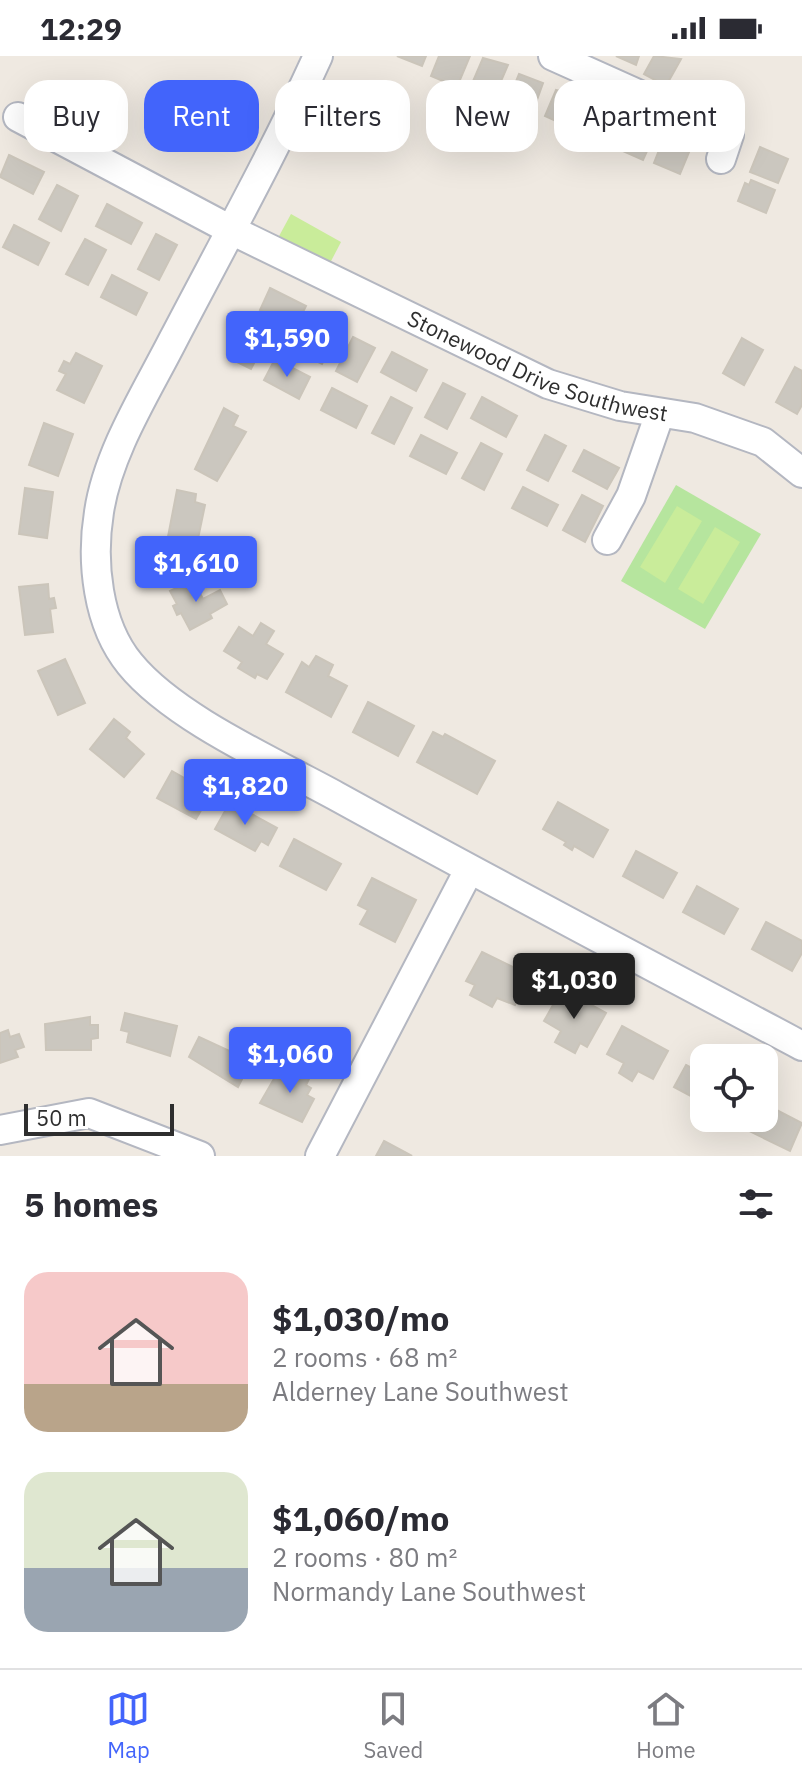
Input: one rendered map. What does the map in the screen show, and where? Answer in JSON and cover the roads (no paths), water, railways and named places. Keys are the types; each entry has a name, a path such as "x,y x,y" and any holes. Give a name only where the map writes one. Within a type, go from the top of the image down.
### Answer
{"street":[{"path":"318,56 291,116 158,369 105,485 96,540 104,613 128,662 177,705 469,870 802,1046"},
{"path":"553,56 729,135 721,159"},
{"name":"Stonewood Drive Southwest","path":"18,117 231,230 548,384 620,406 695,418 763,442 802,473"},
{"path":"607,540 631,496 660,413"},
{"path":"320,1156 469,870"},
{"path":"0,1130 89,1113 200,1156"}]}
